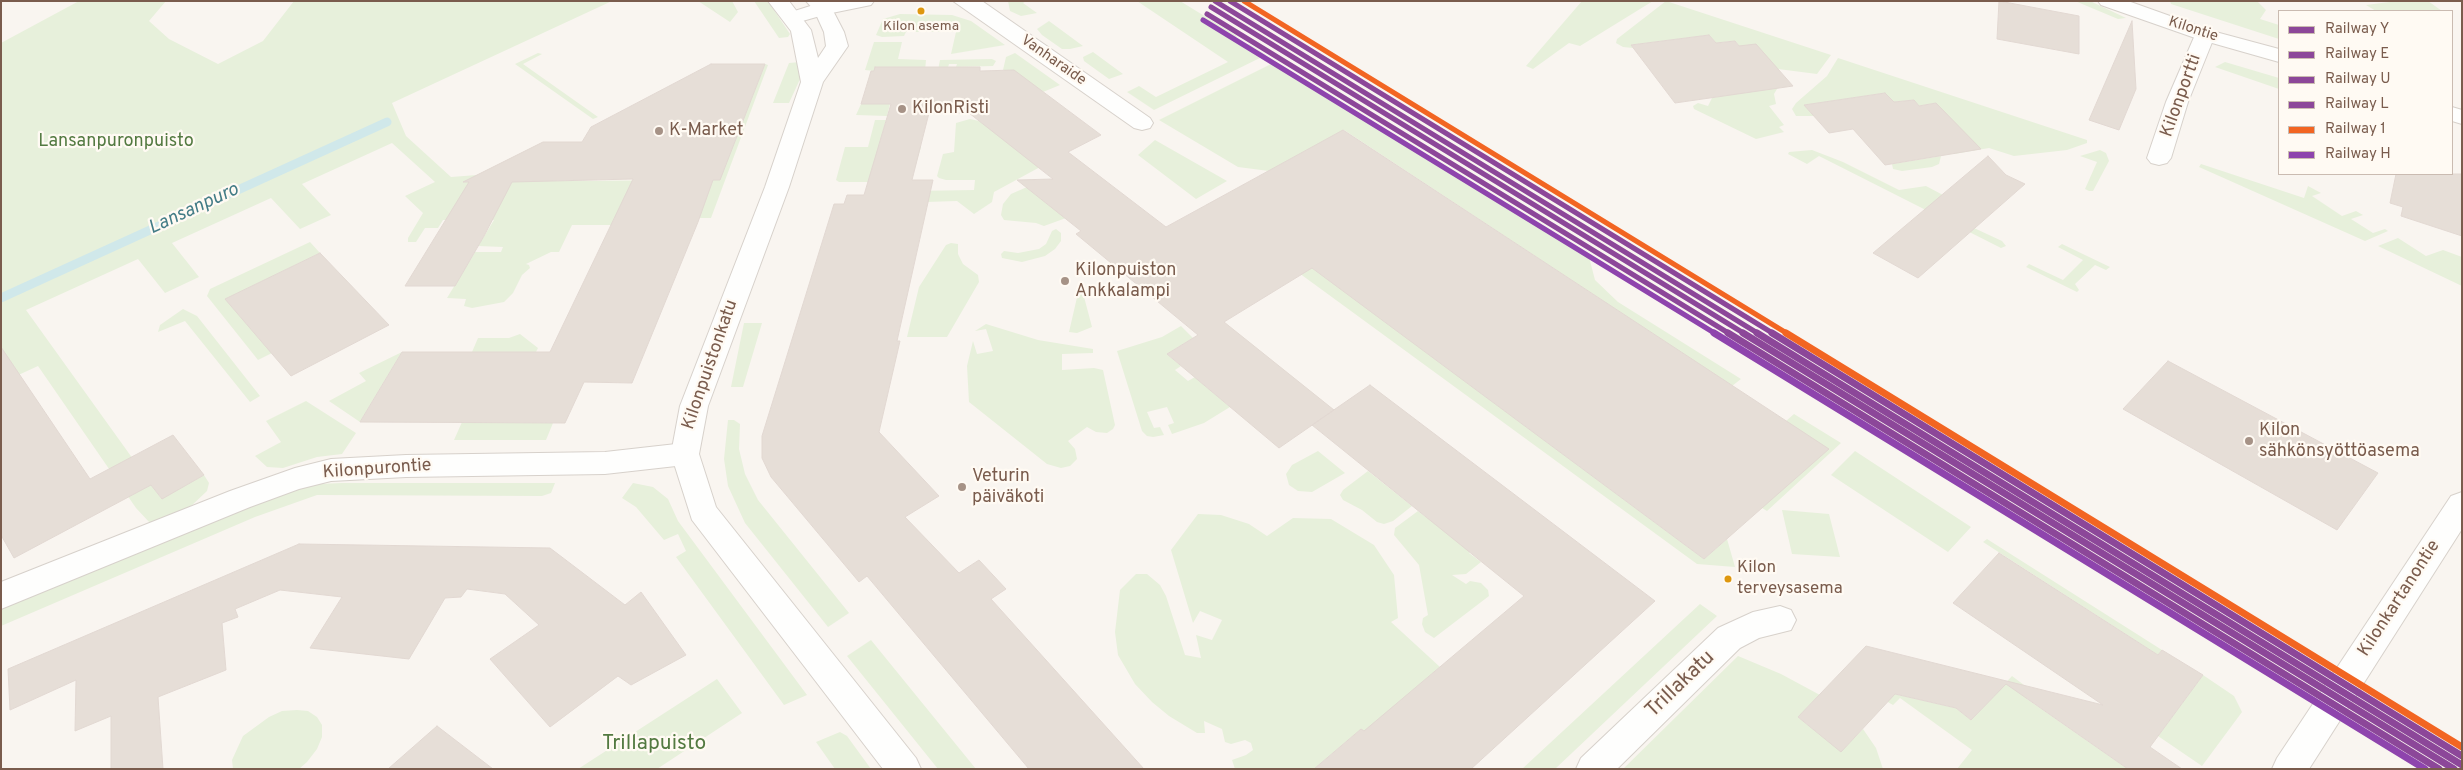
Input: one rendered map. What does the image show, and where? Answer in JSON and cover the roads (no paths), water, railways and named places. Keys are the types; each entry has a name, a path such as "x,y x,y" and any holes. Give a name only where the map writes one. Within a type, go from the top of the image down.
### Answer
{"street":[{"path":"778,1 801,30 812,82"},
{"path":"792,18 819,5 864,1"},
{"name":"Vanharaide","path":"963,1 974,5 1142,123"},
{"name":"Kilontie","path":"2108,1 2205,35 2278,56"},
{"name":"Kilonpuistonkatu","path":"819,5 834,32 837,46 812,82 776,187 697,398 687,434 685,454 703,512 904,769"},
{"name":"Kilonportti","path":"2160,158 2178,102 2205,35"},
{"name":"Kilonpurontie","path":"1,596 240,499 295,479 332,470 406,466 605,464 685,454"},
{"name":"Kilonkartanontie","path":"2289,769 2462,504"},
{"name":"Trillakatu","path":"1593,769 1729,638 1753,626 1780,620"}],"waterway":[{"name":"Lansanpuro","path":"1,298 387,122"}],"rail line":[{"name":"Y","path":"1215,1 2462,765"},
{"name":"U","path":"1230,1 2462,756"},
{"name":"1","path":"1244,1 2462,747"},
{"name":"E","path":"1211,7 2454,769"},
{"name":"L","path":"1207,14 2439,769"},
{"name":"H","path":"1203,20 2425,769"}],"place":[{"name":"Kilon asema","path":"921,11"},
{"name":"KilonRisti","path":"902,109"},
{"name":"K-Market","path":"659,131"},
{"name":"Kilonpuiston Ankkalampi","path":"1065,281"},
{"name":"Kilon sähkönsyöttöasema","path":"2249,441"},
{"name":"Veturin päiväkoti","path":"962,487"},
{"name":"Kilon terveysasema","path":"1728,579"}],"park label":[{"name":"Lansanpuronpuisto","path":"116,142"},
{"name":"Trillapuisto","path":"654,745"}]}
